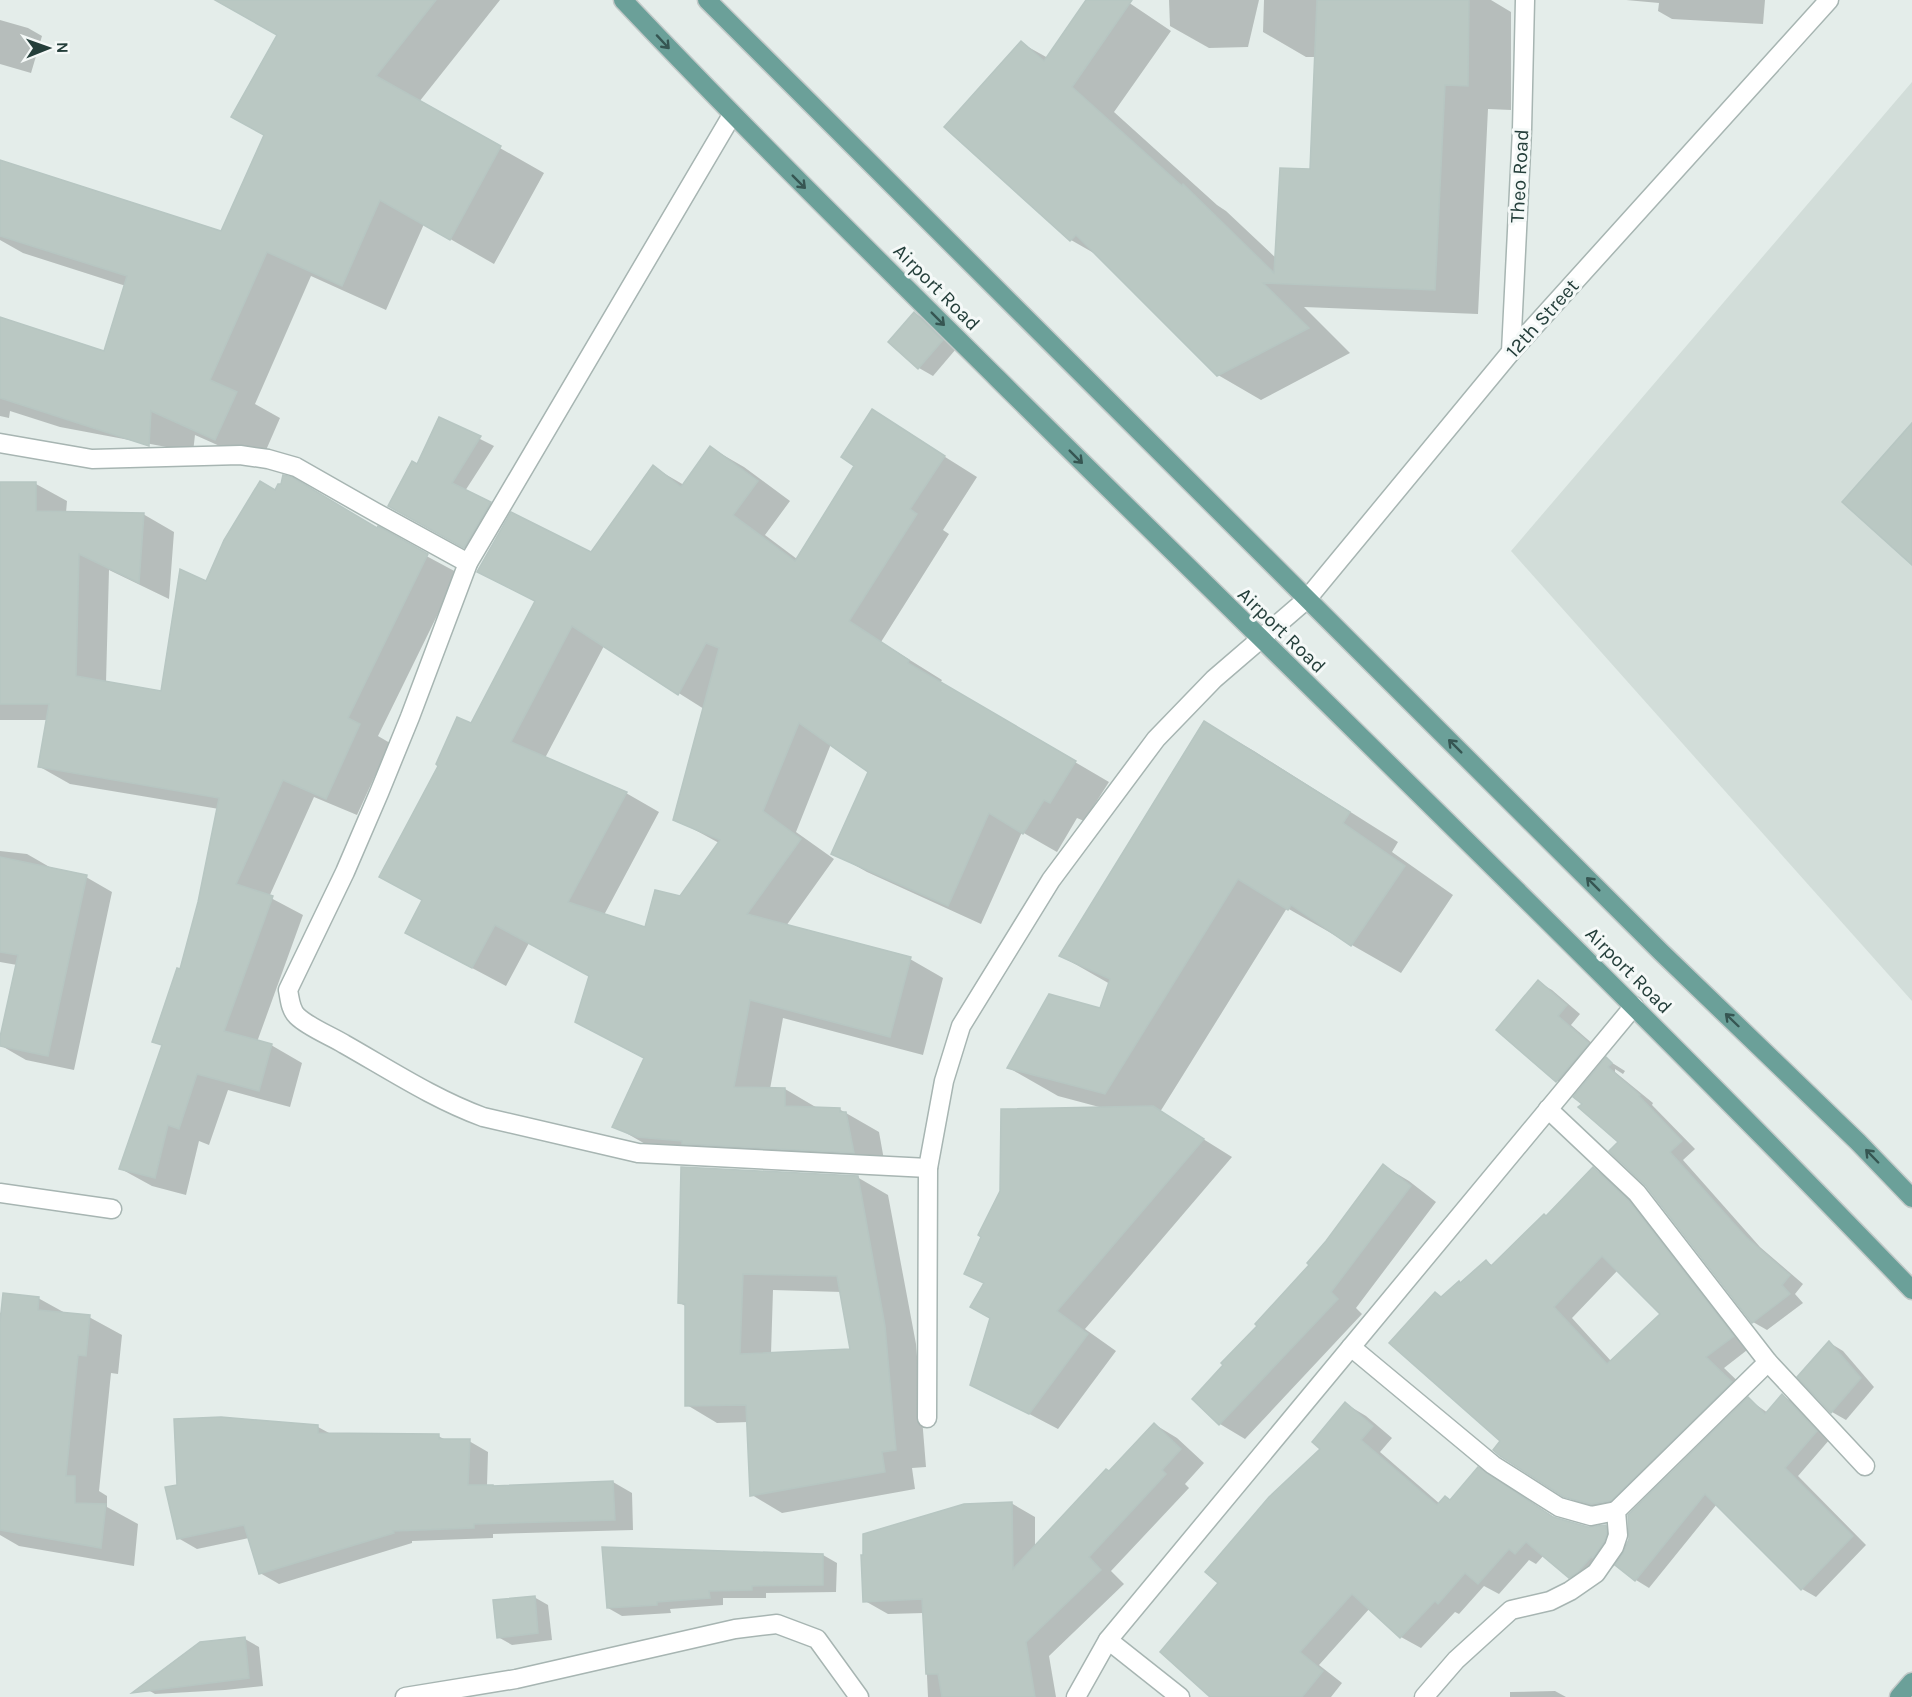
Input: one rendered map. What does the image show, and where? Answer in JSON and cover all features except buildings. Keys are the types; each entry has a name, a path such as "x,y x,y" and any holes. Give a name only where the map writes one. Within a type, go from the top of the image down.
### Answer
{"main road":[{"name":"Airport Road","path":"623,0 732,115 1634,1006 1800,1173 1912,1290"},
{"name":"Airport Road","path":"709,1 1661,952 1858,1142 1912,1198"},
{"path":"1899,1697 1912,1682"}],"street":[{"name":"Theo Road","path":"1511,352 1522,130 1525,0"},
{"name":"12th Street","path":"927,1418 928,1168 944,1081 961,1026 1051,880 1156,739 1214,679 1307,599 1511,352 1829,0"},
{"path":"732,115 468,563 379,793 345,872 288,990 290,1005 297,1016 421,1089 483,1117 638,1153 928,1168"},
{"path":"0,443 92,459 240,455 268,459 296,467 468,563"},
{"path":"1076,1697 1108,1640 1634,1006"},
{"path":"1548,1110 1637,1193 1768,1362 1865,1466"},
{"path":"0,1193 112,1209"},
{"path":"1351,1347 1493,1465 1559,1507 1591,1516 1616,1511 1768,1362"},
{"path":"1424,1697 1456,1660 1511,1610 1550,1600 1570,1591 1596,1573 1614,1547 1618,1535 1616,1511"},
{"path":"405,1697 516,1679 735,1629 777,1624 817,1639 860,1697"},
{"path":"1108,1640 1180,1697"}],"shaded area":[{"path":"1912,82 1912,1001 1511,551"}]}
